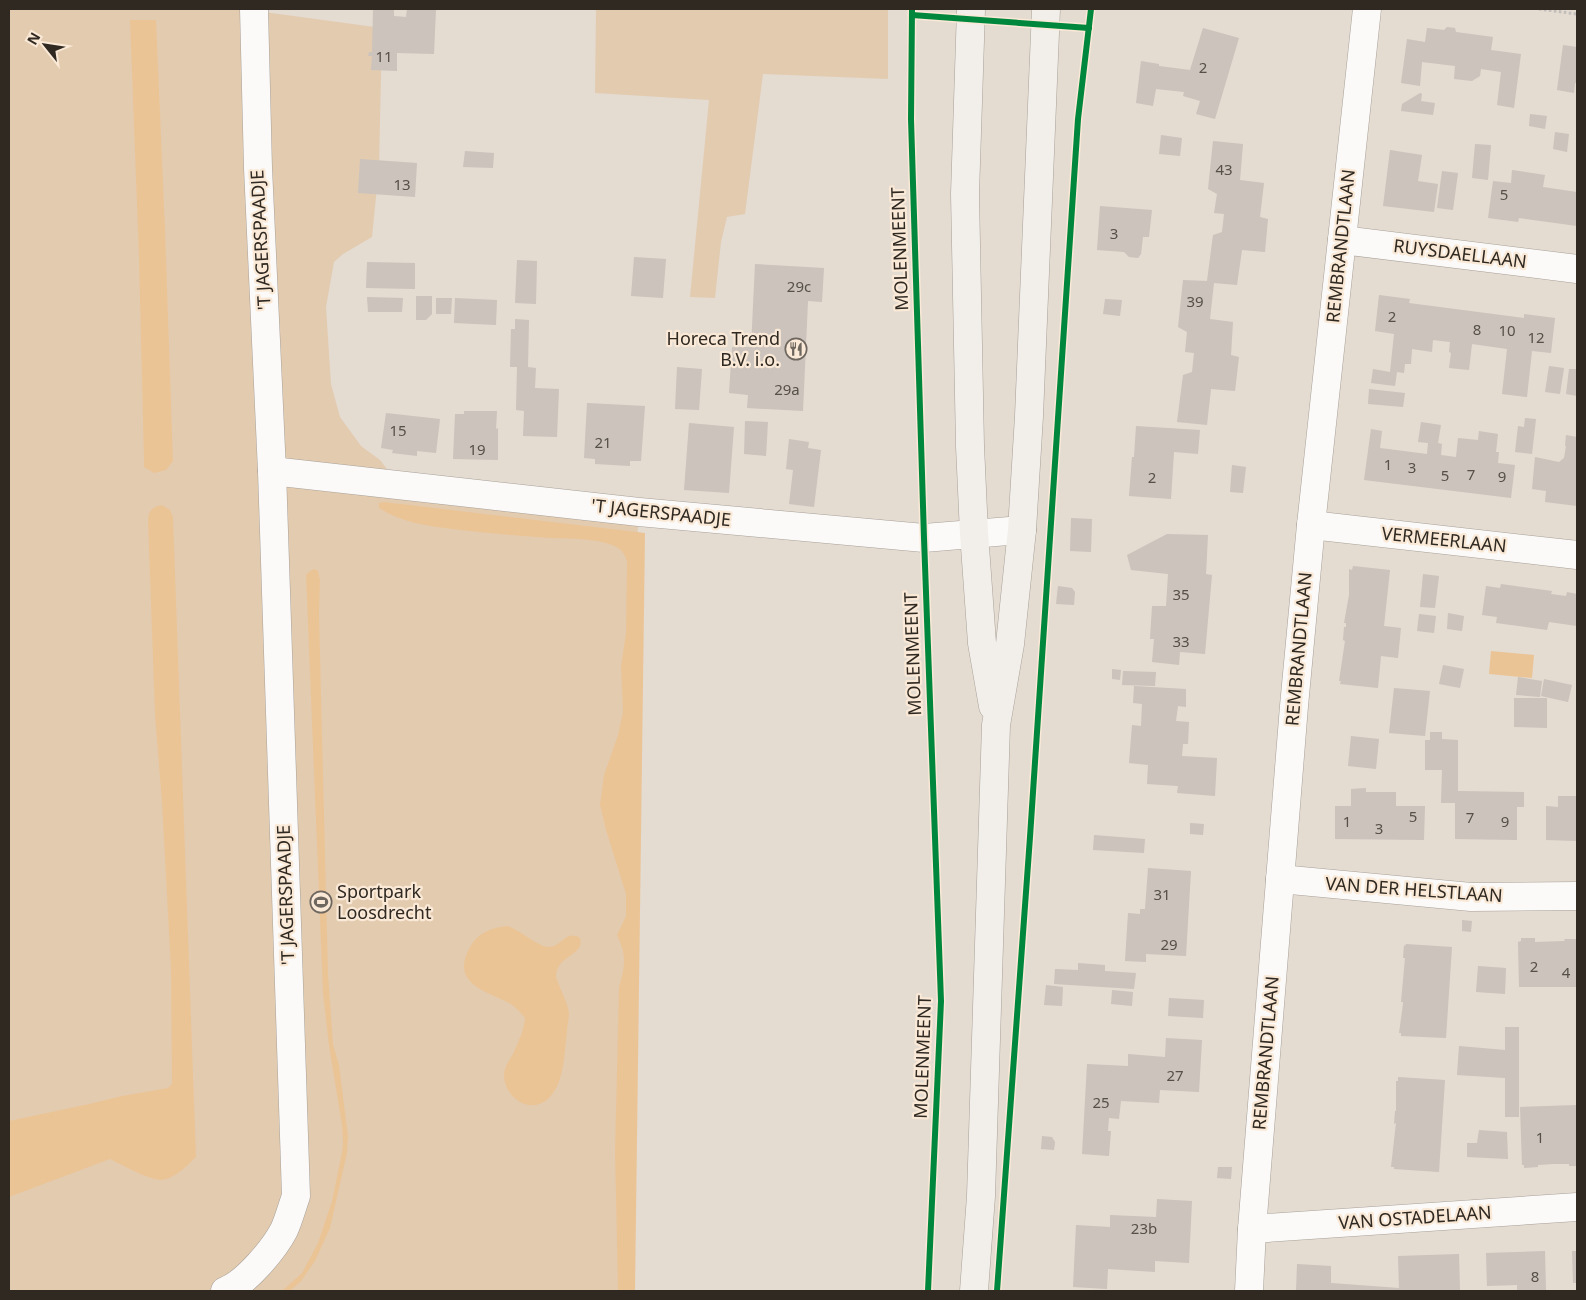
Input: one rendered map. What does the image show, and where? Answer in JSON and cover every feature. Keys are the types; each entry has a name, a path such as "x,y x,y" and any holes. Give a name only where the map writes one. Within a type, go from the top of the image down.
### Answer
{"main road":[{"path":"971,9 965,194 970,436 974,533 982,643 996,725"},
{"path":"974,1291 981,1196 996,725 1010,644 1022,530 1046,9"}],"street":[{"name":"'T JAGERSPAADJE","path":"225,1291 233,1288 258,1266 284,1230 296,1196 272,471 258,168 254,9"},
{"name":"REMBRANDTLAAN","path":"1249,1291 1252,1229 1280,879 1311,524 1367,9"},
{"name":"RUYSDAELLAAN","path":"1342,240 1577,269"},
{"name":"'T JAGERSPAADJE","path":"272,471 629,511 924,538 1022,530"},
{"name":"VERMEERLAAN","path":"1311,524 1577,555"},
{"name":"VAN DER HELSTLAAN","path":"1280,879 1471,897 1577,896"},
{"name":"VAN OSTADELAAN","path":"1252,1229 1577,1207"}],"path":[{"path":"1539,9 1577,14"}],"shaded area":[{"name":"Sportpark Loosdrecht","path":"9,9 242,9 257,459 280,463 264,12 382,28 379,167 372,237 343,254 334,262 326,307 331,384 340,417 361,446 380,460 394,478 638,512 628,1291 9,1291","holes":["319,462 355,469 287,463"]},
{"path":"596,9 888,9 888,79 763,74 745,214 727,217 721,242 715,298 690,297 709,100 595,93"},
{"path":"130,20 156,20 173,461 166,470 154,473 144,467 139,258"},
{"path":"384,502 645,533 635,1291 618,1291 615,1152 619,987 623,973 624,955 617,935 626,916 626,894 600,805 604,775 618,735 623,712 621,666 626,633 627,561 620,549 597,541 489,533 414,523 396,517 379,508 379,503"},
{"path":"162,505 170,510 173,517 196,1157 175,1175 161,1180 143,1175 110,1159 9,1197 9,1121 122,1096 168,1088 172,1084 171,969 155,715 148,521 151,510"},
{"path":"314,569 318,571 320,580 319,614 328,973 333,1044 339,1065 348,1136 347,1153 330,1228 315,1261 301,1281 290,1291 282,1291 302,1273 318,1243 332,1201 343,1143 323,993 306,575"},
{"path":"1491,651 1534,655 1532,678 1489,674"},
{"path":"507,926 539,944 549,947 567,937 575,936 580,938 578,949 560,964 556,977 569,1013 561,1076 549,1098 542,1103 534,1105 527,1105 513,1097 508,1091 504,1075 508,1061 520,1036 525,1018 510,1004 473,984 467,978 464,970 469,949 476,939 485,932"}],"building":[{"path":"373,9 394,9 394,16 406,17 407,9 436,9 434,54 397,53 397,71 371,70 372,56 368,56 369,52 372,52"},
{"path":"1447,27 1455,28 1456,32 1493,37 1491,50 1521,54 1514,108 1497,105 1501,72 1481,69 1480,76 1472,81 1454,79 1455,66 1422,62 1420,86 1401,83 1407,39 1425,42 1427,28 1444,30"},
{"path":"1203,28 1239,38 1215,119 1196,114 1200,101 1183,96 1184,92 1156,89 1153,106 1136,103 1141,61 1159,64 1159,66 1190,70"},
{"path":"1563,45 1577,47 1577,83 1575,83 1574,93 1557,90"},
{"path":"1420,93 1422,94 1421,101 1435,103 1433,115 1401,111 1402,104"},
{"path":"1530,114 1547,116 1545,129 1529,126"},
{"path":"1555,132 1569,134 1567,152 1553,149"},
{"path":"1161,135 1182,138 1180,156 1159,154"},
{"path":"1213,141 1243,144 1240,180 1264,183 1260,217 1268,219 1265,252 1242,250 1237,285 1214,283 1210,319 1233,322 1231,355 1239,357 1235,391 1211,389 1207,425 1177,422 1183,375 1192,372 1194,353 1185,352 1187,332 1178,327 1183,280 1207,281 1213,235 1222,232 1224,214 1214,213 1217,194 1208,189"},
{"path":"1475,144 1491,145 1488,180 1472,178"},
{"path":"1390,150 1422,155 1418,181 1438,184 1434,212 1383,206"},
{"path":"465,151 494,153 493,168 463,167"},
{"path":"360,159 417,163 415,197 358,193"},
{"path":"1512,170 1545,175 1543,187 1577,192 1577,226 1519,218 1518,222 1488,218 1493,181 1511,183"},
{"path":"1442,171 1458,173 1453,210 1437,208"},
{"path":"1100,206 1152,210 1149,237 1143,237 1141,254 1138,258 1129,257 1124,252 1097,250"},
{"path":"634,257 666,259 663,298 631,296"},
{"path":"517,260 537,261 536,304 515,303"},
{"path":"367,262 415,263 415,289 366,288"},
{"path":"755,264 824,268 822,302 808,301 803,411 747,408 748,395 729,393 732,347 751,347"},
{"path":"1379,295 1410,299 1409,303 1524,318 1524,314 1555,318 1551,353 1532,351 1527,397 1502,394 1507,349 1472,344 1469,370 1449,368 1450,342 1433,340 1432,352 1412,349 1411,364 1405,364 1404,373 1397,372 1395,386 1371,383 1373,369 1390,372 1394,334 1375,331"},
{"path":"416,296 432,296 432,314 426,320 416,320"},
{"path":"367,297 403,298 402,312 368,312"},
{"path":"436,298 452,298 451,314 436,314"},
{"path":"455,298 497,300 496,325 454,323"},
{"path":"1105,299 1122,300 1120,316 1103,314"},
{"path":"515,319 529,320 528,367 536,368 535,388 559,389 557,437 523,436 524,411 516,410 517,367 510,367 511,329 515,329"},
{"path":"1549,366 1564,368 1560,394 1545,392"},
{"path":"677,367 702,369 699,410 675,409"},
{"path":"1569,369 1577,369 1577,396 1566,394"},
{"path":"1369,389 1405,393 1403,407 1368,404"},
{"path":"587,403 645,406 641,461 630,461 630,466 595,464 595,459 584,458"},
{"path":"464,411 497,411 498,460 453,459 455,414 464,414"},
{"path":"386,413 440,419 436,453 417,451 417,456 392,453 393,450 381,448"},
{"path":"1525,418 1536,419 1532,454 1515,452 1518,426 1524,427"},
{"path":"745,421 768,422 766,456 744,454"},
{"path":"1421,422 1441,425 1438,443 1442,444 1441,455 1456,457 1458,438 1478,440 1479,431 1498,434 1496,452 1499,452 1498,463 1515,465 1511,498 1364,480 1371,429 1382,431 1380,448 1427,454 1428,443 1418,442"},
{"path":"689,423 734,427 729,493 684,490"},
{"path":"1136,426 1200,430 1198,454 1174,452 1171,499 1129,496"},
{"path":"1566,435 1577,437 1577,506 1545,502 1546,491 1532,489 1535,457 1559,462 1564,458"},
{"path":"789,439 809,442 808,448 821,450 814,507 789,504 793,470 786,469"},
{"path":"1232,465 1246,467 1243,493 1230,492"},
{"path":"1071,518 1092,519 1091,552 1070,551"},
{"path":"1167,534 1208,535 1206,574 1212,575 1205,654 1180,652 1179,665 1152,662 1154,639 1150,639 1152,606 1166,606 1168,574 1131,570 1127,555"},
{"path":"1353,566 1390,570 1384,626 1401,628 1398,658 1381,656 1378,688 1340,684 1341,681 1339,681 1345,641 1343,640 1349,595 1349,569 1352,570"},
{"path":"1423,574 1439,576 1435,608 1420,607"},
{"path":"1501,584 1552,591 1551,594 1566,596 1567,592 1577,594 1577,626 1549,622 1547,630 1496,623 1497,617 1482,615 1486,586 1500,588"},
{"path":"1058,586 1072,588 1075,592 1074,605 1056,604"},
{"path":"1448,613 1464,616 1462,631 1447,629"},
{"path":"1419,614 1436,616 1434,633 1417,631"},
{"path":"1443,665 1464,669 1460,688 1439,684"},
{"path":"1112,669 1121,670 1120,680 1112,679"},
{"path":"1123,671 1156,672 1155,686 1122,685"},
{"path":"1518,677 1542,681 1540,697 1516,695"},
{"path":"1544,679 1572,685 1568,702 1541,696"},
{"path":"1134,686 1186,689 1186,707 1178,706 1176,721 1189,722 1188,744 1183,744 1182,756 1217,758 1215,796 1177,793 1178,786 1147,784 1148,765 1129,763 1132,725 1141,726 1142,704 1133,703"},
{"path":"1394,688 1430,691 1425,736 1389,733"},
{"path":"1514,698 1547,698 1547,728 1514,727"},
{"path":"1430,732 1442,732 1442,739 1458,740 1458,791 1524,792 1524,807 1517,807 1517,840 1455,839 1455,803 1441,803 1442,770 1425,770 1425,740 1430,740"},
{"path":"1351,736 1379,739 1376,769 1348,766"},
{"path":"1366,788 1366,792 1396,792 1396,806 1425,806 1424,840 1335,839 1335,806 1351,806 1351,789"},
{"path":"1558,796 1577,796 1577,841 1546,840 1546,806 1558,807"},
{"path":"1190,823 1204,824 1203,835 1190,834"},
{"path":"1094,835 1145,839 1144,853 1093,850"},
{"path":"1148,868 1191,871 1186,956 1146,954 1146,962 1125,961 1128,913 1140,914 1140,909 1145,909"},
{"path":"1462,920 1472,921 1471,932 1462,931"},
{"path":"1521,938 1535,938 1535,942 1577,939 1577,987 1519,987 1518,942 1521,941"},
{"path":"1404,945 1452,947 1446,1038 1401,1036 1401,1033 1399,1033 1403,1004 1401,1002 1405,958 1403,958"},
{"path":"1078,963 1105,965 1105,971 1136,973 1134,989 1054,984 1055,969 1078,970"},
{"path":"1478,966 1506,968 1505,994 1476,992"},
{"path":"1046,985 1063,987 1062,1006 1044,1005"},
{"path":"1112,990 1133,992 1132,1006 1111,1004"},
{"path":"1169,998 1204,1000 1203,1018 1168,1016"},
{"path":"1505,1027 1519,1027 1519,1117 1505,1117 1505,1078 1457,1075 1459,1046 1505,1050"},
{"path":"1166,1038 1202,1040 1199,1092 1160,1090 1159,1103 1121,1101 1119,1119 1109,1118 1108,1131 1111,1131 1109,1156 1082,1154 1087,1064 1128,1066 1128,1054 1165,1057"},
{"path":"1398,1077 1445,1080 1439,1172 1394,1169 1394,1167 1391,1167 1396,1123 1394,1124 1396,1081 1398,1081"},
{"path":"1577,1105 1577,1166 1553,1164 1524,1168 1524,1165 1522,1165 1520,1107"},
{"path":"1479,1130 1507,1132 1508,1159 1467,1157 1467,1143 1477,1143"},
{"path":"1042,1136 1052,1137 1055,1142 1054,1150 1041,1149"},
{"path":"1218,1167 1232,1167 1231,1179 1217,1178"},
{"path":"1157,1199 1192,1201 1189,1263 1155,1261 1155,1272 1108,1269 1107,1289 1073,1287 1076,1225 1110,1227 1110,1215 1156,1217"},
{"path":"1545,1251 1546,1291 1517,1291 1517,1285 1487,1286 1486,1253"},
{"path":"1572,1251 1577,1251 1577,1283 1573,1283"},
{"path":"1459,1254 1460,1291 1296,1291 1297,1264 1331,1266 1331,1283 1399,1288 1398,1256"}],"cycle path":[{"name":"MOLENMEENT","path":"912,9 911,119 941,1001 928,1291"},
{"path":"997,1291 1030,837 1078,119 1091,9"},
{"path":"912,15 1089,28"}],"place":[{"name":"Horeca Trend B.V. i.o.","path":"796,349"},
{"name":"Sportpark Loosdrecht","path":"321,902"}]}
